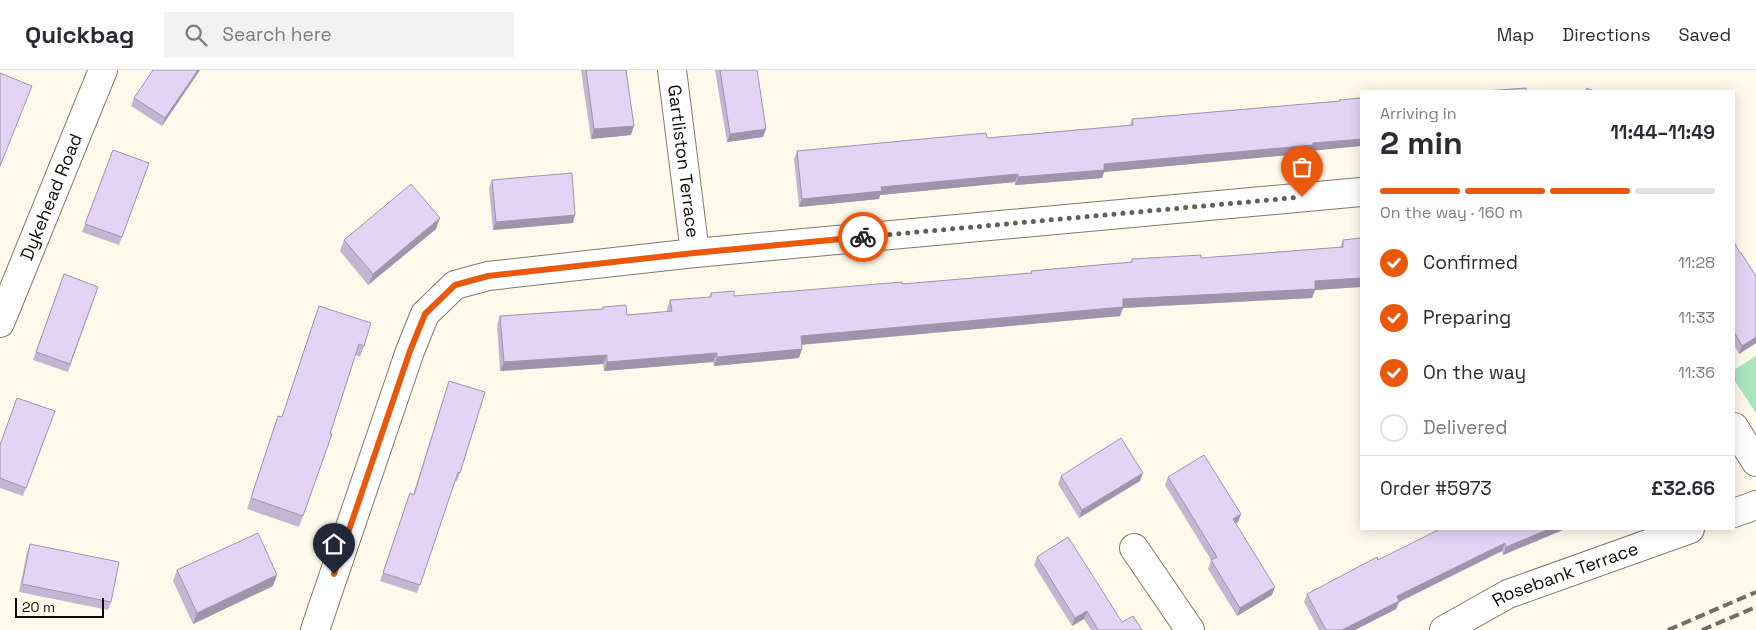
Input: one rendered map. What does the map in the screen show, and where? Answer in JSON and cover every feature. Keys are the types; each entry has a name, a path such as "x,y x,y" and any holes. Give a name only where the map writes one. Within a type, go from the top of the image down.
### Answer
{"street":[{"name":"Dykehead Road","path":"0,323 103,70"},
{"name":"Gartliston Terrace","path":"672,70 694,253"},
{"path":"315,630 410,351 425,314 455,285 488,276 694,253 1360,192"},
{"path":"1735,429 1756,462"},
{"path":"1735,513 1756,505"},
{"name":"Rosebank Terrace","path":"1444,630 1508,594 1687,530"},
{"path":"1134,548 1190,630"}],"green space":[{"path":"1756,356 1756,413 1735,382 1735,369"}],"building":[{"path":"153,70 198,70 165,118 134,98"},
{"path":"586,70 626,70 634,126 594,129"},
{"path":"720,70 757,70 766,129 730,134"},
{"path":"0,73 32,86 0,166"},
{"path":"1526,88 1526,90 1499,90"},
{"path":"1360,98 1360,139 1104,164 1104,170 1018,177 1018,174 881,187 882,191 802,199 797,151 986,133 987,138 1133,125 1132,119"},
{"path":"113,150 149,163 122,237 85,224"},
{"path":"572,173 575,215 496,222 492,180"},
{"path":"411,184 440,218 373,274 344,240"},
{"path":"1360,238 1360,278 1315,281 1315,289 1123,299 1123,307 801,336 802,349 717,357 717,353 607,362 607,355 504,362 500,316 603,309 603,307 626,305 627,315 672,311 670,300 711,297 711,293 734,291 734,296 902,282 902,284 1032,273 1031,271 1132,262 1132,259 1201,255 1201,258 1343,247 1343,240"},
{"path":"1735,244 1756,276 1756,337 1742,346 1735,334"},
{"path":"64,274 98,287 70,364 36,352"},
{"path":"319,306 371,323 364,346 359,344 330,434 332,434 303,516 251,498 278,416 282,417"},
{"path":"449,381 485,392 460,473 458,472 420,585 383,573 410,493 414,495"},
{"path":"17,398 55,411 26,488 0,478 0,445"},
{"path":"1121,438 1143,473 1082,510 1061,476"},
{"path":"1204,455 1241,514 1233,519 1275,587 1240,608 1211,560 1217,557 1168,477"},
{"path":"1438,530 1547,530 1506,547 1505,543 1397,596 1399,601 1342,630 1326,630 1307,594 1377,557 1378,560"},
{"path":"258,533 277,575 197,613 177,570"},
{"path":"1068,537 1122,622 1133,616 1142,630 1098,630 1087,611 1075,618 1037,557"},
{"path":"30,544 119,562 111,602 22,584"}],"railway":[{"path":"1668,630 1756,592"},
{"path":"1702,630 1756,607"}],"way so far":[{"path":"863,237 1302,197"}],"route":[{"path":"334,574 410,351 425,314 455,285 488,276 694,253 863,237"}]}
